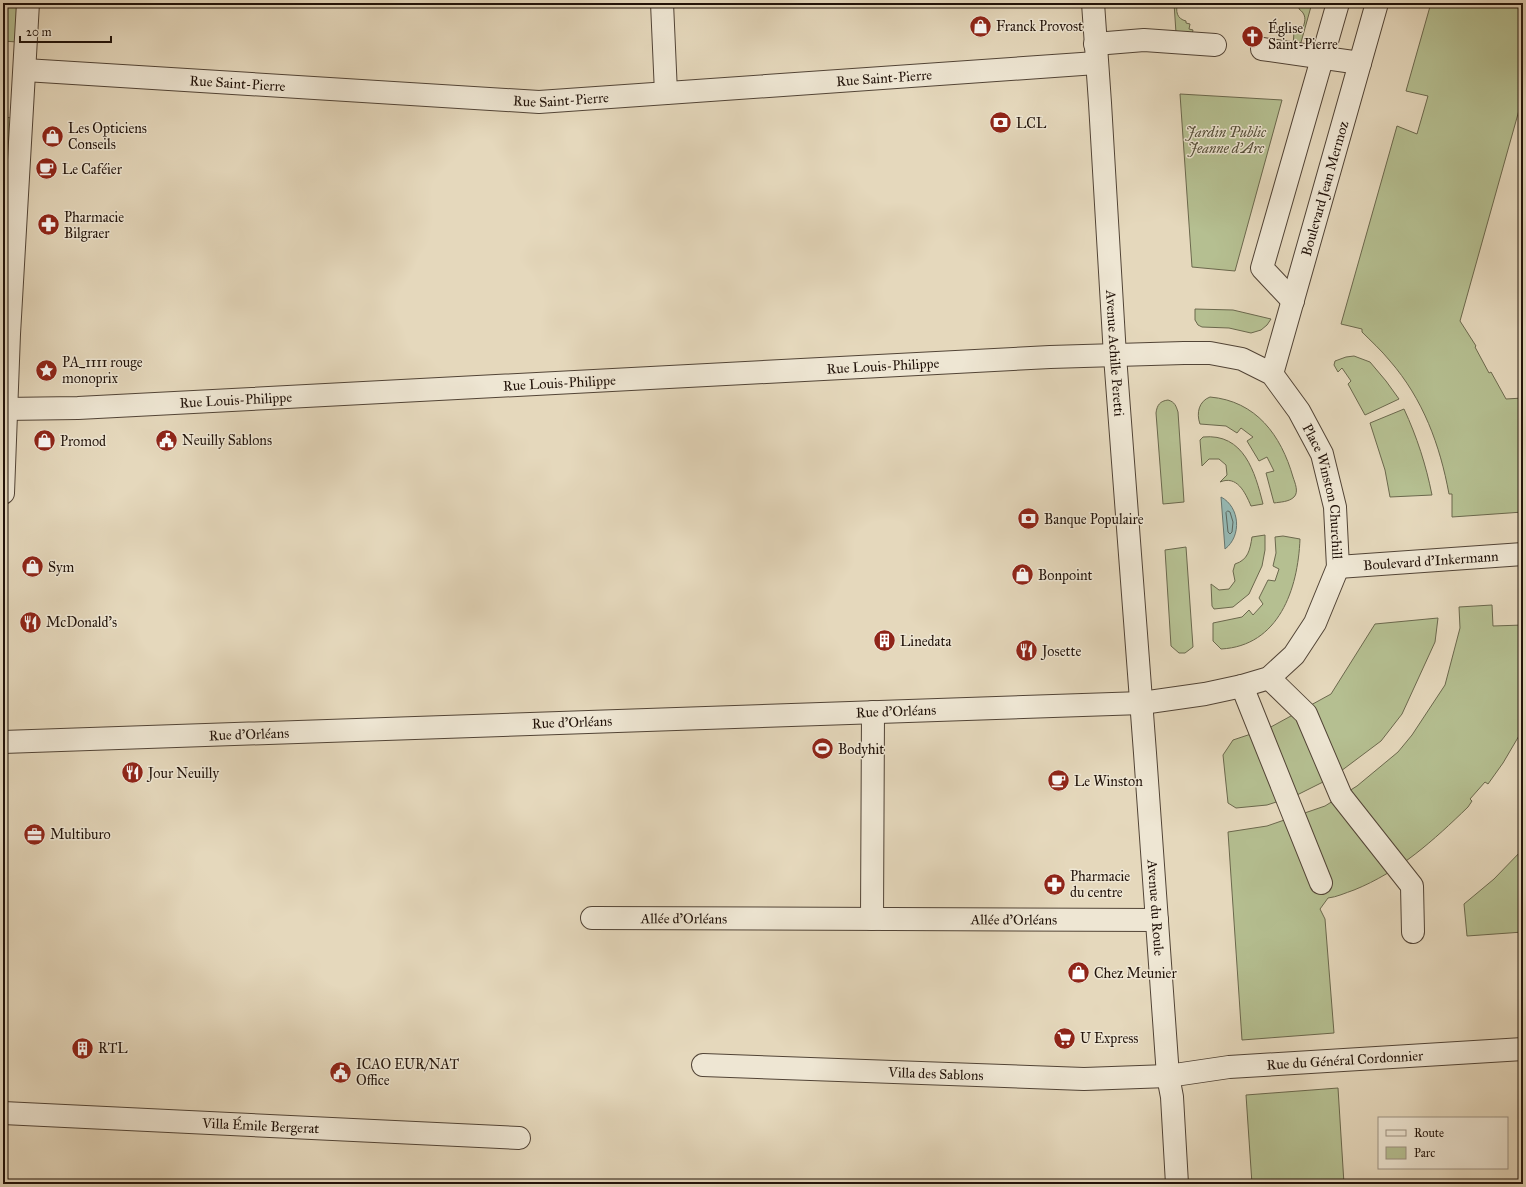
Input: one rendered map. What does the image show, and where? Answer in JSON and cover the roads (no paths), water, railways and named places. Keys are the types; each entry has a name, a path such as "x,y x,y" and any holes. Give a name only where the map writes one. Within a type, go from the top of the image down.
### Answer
{"street":[{"path":"3,493 6,333 25,70 28,3"},
{"path":"662,3 666,93"},
{"name":"Avenue Achille Peretti","path":"1093,3 1115,356 1142,703"},
{"path":"1293,301 1262,268 1338,3"},
{"name":"Boulevard Jean Mermoz","path":"1272,374 1377,3"},
{"name":"Rue Saint-Pierre","path":"25,70 539,102 666,93 1096,53 1144,40 1215,44"},
{"path":"1262,49 1360,63"},
{"name":"Place Winston Churchill","path":"1115,356 1184,352 1210,353 1242,359 1272,374 1299,411 1322,454 1335,507 1338,567 1315,623 1294,655 1269,678 1242,686 1205,694 1142,703"},
{"name":"Rue Louis-Philippe","path":"5,409 78,408 1050,357 1115,356"},
{"name":"Boulevard d'Inkermann","path":"1338,567 1523,554"},
{"path":"1269,678 1306,714 1341,796 1412,886 1413,932"},
{"path":"1242,686 1321,883"},
{"name":"Rue d'Orléans","path":"3,742 1142,703"},
{"name":"Avenue du Roule","path":"1142,703 1168,1076 1172,1097 1177,1184"},
{"path":"872,919 873,712"},
{"name":"Allée d'Orléans","path":"592,918 1157,920"},
{"name":"Rue du Général Cordonnier","path":"1168,1076 1229,1067 1523,1049"},
{"name":"Villa des Sablons","path":"703,1065 1084,1079 1168,1076"},
{"name":"Villa Émile Bergerat","path":"3,1113 519,1138"}],"water":[{"path":"1221,497 1232,508 1235,514 1236,522 1234,537 1225,549"}],"place":[{"name":"Franck Provost","path":"980,26"},
{"name":"Église Saint-Pierre","path":"1253,36"},
{"name":"LCL","path":"1000,123"},
{"name":"Les Opticiens Conseils","path":"53,136"},
{"name":"Le Caféier","path":"46,169"},
{"name":"Pharmacie Bilgraer","path":"49,225"},
{"name":"PA_1111 rouge monoprix","path":"46,370"},
{"name":"Neuilly Sablons","path":"167,440"},
{"name":"Promod","path":"45,441"},
{"name":"Banque Populaire","path":"1028,519"},
{"name":"Sym","path":"33,567"},
{"name":"Bonpoint","path":"1023,575"},
{"name":"McDonald's","path":"31,622"},
{"name":"Linedata","path":"885,641"},
{"name":"Josette","path":"1026,651"},
{"name":"Bodyhit","path":"822,749"},
{"name":"Jour Neuilly","path":"132,773"},
{"name":"Le Winston","path":"1058,781"},
{"name":"Multiburo","path":"35,834"},
{"name":"Pharmacie du centre","path":"1054,884"},
{"name":"Chez Meunier","path":"1079,973"},
{"name":"U Express","path":"1065,1038"},
{"name":"RTL","path":"82,1048"},
{"name":"ICAO EUR/NAT Office","path":"341,1072"}],"park label":[{"name":"Jardin Public Jeanne d'Arc","path":"1226,140"}]}
